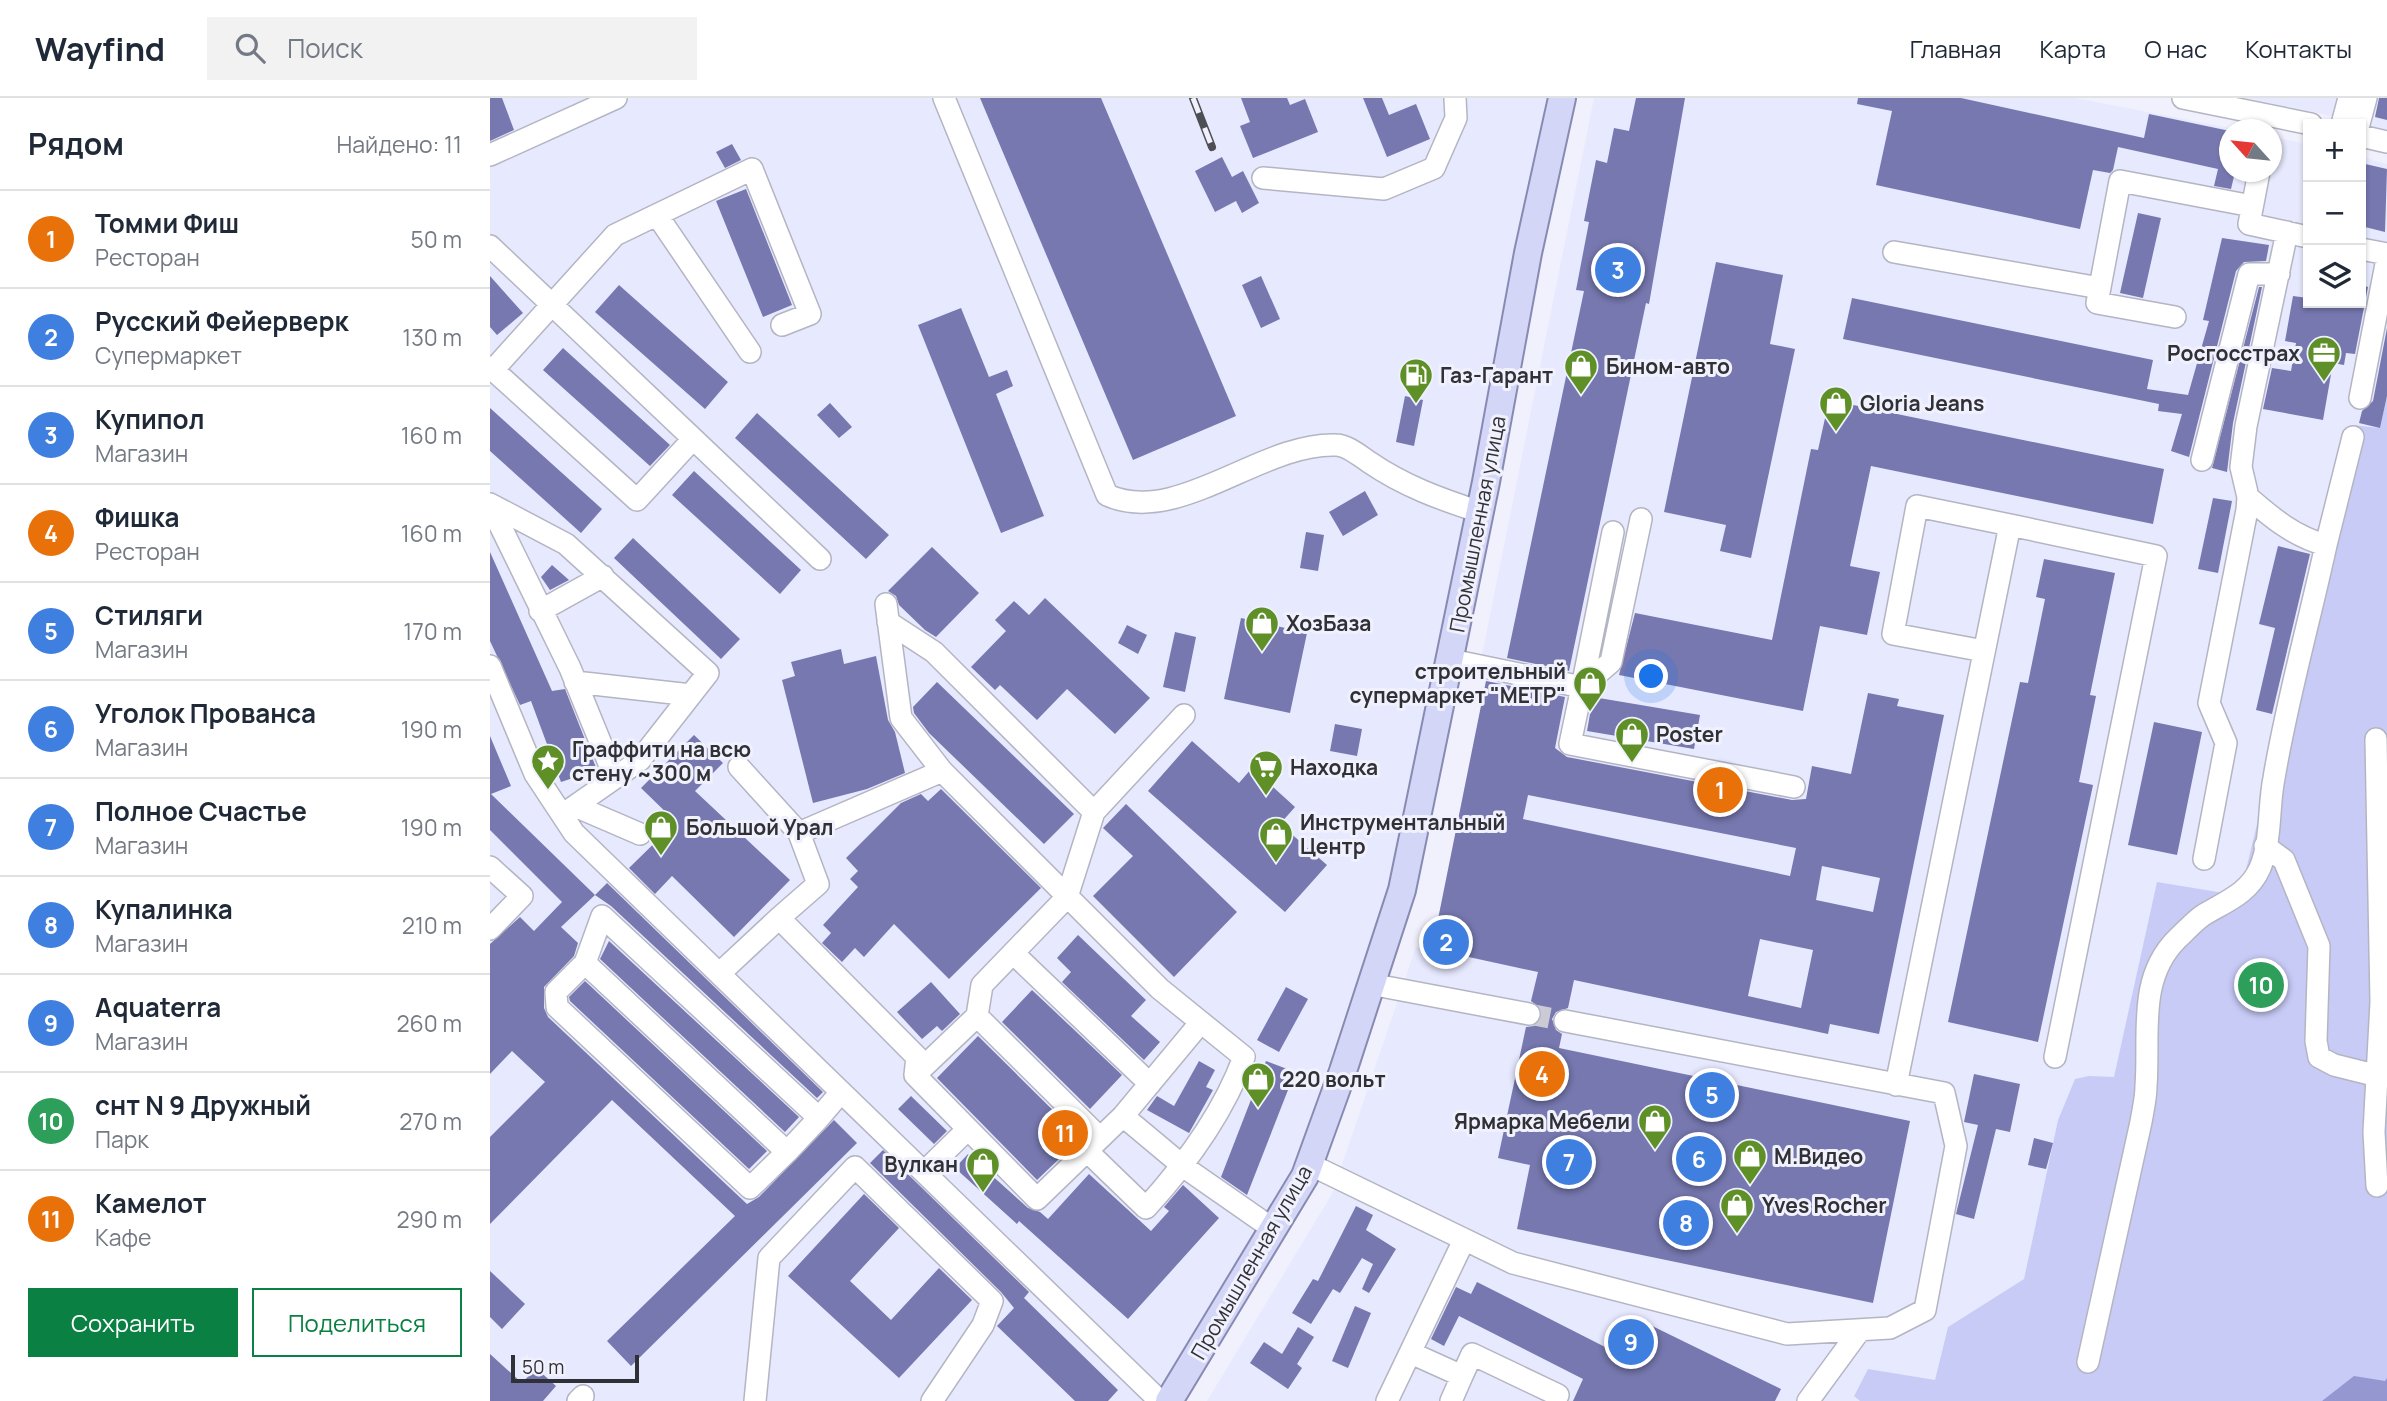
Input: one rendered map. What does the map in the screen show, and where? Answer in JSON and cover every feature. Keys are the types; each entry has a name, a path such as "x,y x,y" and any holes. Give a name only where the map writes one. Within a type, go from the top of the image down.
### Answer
{"main road":[{"name":"Промышленная улица","path":"1169,1401 1305,1176 1402,890 1451,660 1528,253 1562,98"}],"street":[{"path":"490,155 616,98"},
{"path":"944,98 1107,495 1124,503 1159,502 1301,447 1340,444 1422,493 1480,512"},
{"path":"1263,178 1384,189 1434,167 1455,118 1455,98"},
{"path":"2183,98 2250,105 2267,115 2303,122"},
{"path":"2343,119 2349,98"},
{"path":"2360,119 2366,98"},
{"path":"2366,137 2387,142"},
{"path":"693,439 637,500 491,369 615,235 752,169 810,314 782,325"},
{"path":"2175,317 2097,303 2120,181 2252,206"},
{"path":"2257,182 2249,224 2303,236"},
{"path":"657,215 750,352"},
{"path":"2204,859 2226,743 2209,703 2248,497 2241,467 2246,426 2287,232"},
{"path":"490,246 820,559"},
{"path":"2360,398 2370,296 2387,257 2366,251"},
{"path":"1894,252 2100,288"},
{"path":"2202,460 2249,274 2278,274"},
{"path":"2088,1362 2141,1122 2147,1085 2146,1017 2151,987 2161,961 2175,942 2203,915 2228,903 2251,885 2261,866 2273,779 2353,437"},
{"path":"2248,497 2280,525 2311,541 2326,545"},
{"path":"490,505 566,544 708,673 640,760 568,810"},
{"path":"490,505 575,682 615,778"},
{"path":"1984,651 1893,634 1917,506 2156,556 2055,1057"},
{"path":"1582,687 1611,662 1641,519"},
{"path":"1896,1085 2010,525"},
{"path":"1613,532 1570,744 1794,787"},
{"path":"540,611 603,576"},
{"path":"977,1016 1093,1144 1146,1208 1184,1167 1233,1087 1244,1056 1160,989 942,771 901,718 887,613 934,652 1094,812"},
{"path":"1451,660 1582,687"},
{"path":"490,666 535,774 568,810 574,833 1160,1401"},
{"path":"575,682 691,695"},
{"path":"915,1075 977,1016 982,985 1067,897 1094,812 1184,715"},
{"path":"2376,739 2381,911 2378,1076 2374,1132 2377,1186"},
{"path":"720,973 818,884 799,833 738,767"},
{"path":"799,833 942,771"},
{"path":"568,810 640,834"},
{"path":"2265,846 2284,860 2319,946 2316,1041 2319,1057 2334,1065 2378,1076"},
{"path":"490,867 522,896 490,929"},
{"path":"819,1118 602,916 585,963 556,992 557,1007 750,1188 787,1152 819,1118 841,1092"},
{"path":"779,918 917,1057 915,1075"},
{"path":"1013,953 1150,1084"},
{"path":"585,963 787,1152"},
{"path":"1370,984 1528,1014"},
{"path":"1309,1164 1513,1263 1787,1334 1890,1328 1925,1310 1956,1146 1944,1093 1565,1021"},
{"path":"915,1075 1037,1199 1122,1116 1201,1022"},
{"path":"1122,1116 1184,1167 1273,1229"},
{"path":"924,1172 968,1129"},
{"path":"755,1401 769,1258 855,1167 992,1301 983,1325 932,1401"},
{"path":"1387,1401 1464,1240"},
{"path":"1808,1401 1860,1330"},
{"path":"1410,1353 1462,1376"},
{"path":"1451,1401 1472,1354 1544,1394"}],"shaded area":[{"path":"490,98 1546,98 1476,471 1391,879 1294,1166 1152,1401 490,1401"},
{"path":"1594,98 2075,98 2219,126 2219,182 2282,182 2282,139 2303,143 2303,308 2366,308 2366,158 2387,164 2387,396 2380,428 2297,658 2244,878 2224,893 2157,883 2114,1078 2089,1076 2075,1080 2058,1120 2024,1279 1948,1327 1935,1381 1868,1369 1854,1395 1860,1401 1207,1401 1332,1194 1416,947 1432,949 1486,682 1477,680"},
{"path":"2245,98 2387,98 2387,130 2366,125 2366,119 2342,119"},
{"path":"2387,396 2387,1401 1860,1401 1854,1396 1868,1369 1935,1380 1948,1327 2024,1279 2058,1120 2075,1079 2089,1076 2114,1077 2157,882 2224,893 2244,878 2297,658 2339,455 2351,425 2380,428"},
{"path":"2354,1376 2385,1381 2387,1378 2387,1401 2322,1401"}],"building":[{"path":"490,98 502,98 514,130 490,141"},
{"path":"980,98 1101,98 1236,416 1133,460"},
{"path":"1241,98 1287,98 1290,105 1305,99 1318,132 1253,158 1240,126 1250,122"},
{"path":"1363,98 1382,98 1389,115 1416,104 1430,139 1387,157"},
{"path":"1636,98 1685,98 1649,304 1646,303 1569,671 1507,658 1584,291 1576,290 1589,222 1584,221 1596,160 1607,163 1614,128 1629,131"},
{"path":"1858,98 1961,98 2144,138 2149,114 2219,129 2219,182 2233,182 2231,189 2214,186 2218,169 2118,147 2110,173 2093,170 2080,229 1876,185 1892,111 1857,104"},
{"path":"2379,98 2387,98 2387,120 2375,117"},
{"path":"732,144 741,160 725,168 716,152"},
{"path":"1222,157 1232,177 1243,171 1259,203 1242,213 1236,201 1215,212 1195,171"},
{"path":"2366,164 2387,169 2385,232 2366,227"},
{"path":"746,189 792,305 763,317 716,201"},
{"path":"2138,213 2161,218 2143,298 2120,293"},
{"path":"2222,238 2269,245 2266,261 2244,262 2236,271 2189,457 2171,451 2182,414 2158,411 2159,404 1843,339 1852,298 2153,360 2147,389 2188,395 2209,321 2203,320"},
{"path":"1716,262 1783,275 1770,344 1795,349 1751,558 1720,551 1726,525 1664,512"},
{"path":"490,276 523,313 497,335 490,327"},
{"path":"1261,276 1280,319 1261,328 1242,285"},
{"path":"619,285 728,382 705,409 595,312"},
{"path":"2259,287 2262,287 2233,423 2227,472 2212,468"},
{"path":"2293,296 2303,297 2303,308 2364,308 2355,354 2346,353 2344,365 2333,363 2323,420 2263,409 2272,368 2291,371 2296,343 2285,341"},
{"path":"961,308 989,377 1007,370 1013,386 996,394 1044,516 1001,533 918,325"},
{"path":"2387,328 2387,396 2380,428 2359,423 2362,411 2373,401"},
{"path":"563,348 670,445 650,466 543,370"},
{"path":"1405,396 1423,400 1414,446 1396,442"},
{"path":"1829,400 2164,469 2153,524 1871,466 1850,566 1880,572 1867,635 1820,626 1803,711 1619,675 1635,613 1772,640 1811,449 1818,450"},
{"path":"830,403 852,427 839,438 817,415"},
{"path":"490,408 602,509 581,533 490,451"},
{"path":"757,413 889,535 866,559 735,438"},
{"path":"694,471 801,570 780,594 672,495"},
{"path":"1365,491 1378,515 1343,536 1329,512"},
{"path":"2213,498 2232,501 2218,573 2198,569"},
{"path":"1306,532 1324,535 1318,571 1300,568"},
{"path":"633,538 740,639 721,659 614,558"},
{"path":"2278,546 2310,554 2272,714 2256,710 2275,628 2259,624"},
{"path":"932,547 979,593 936,637 925,630 899,605 896,596 888,591"},
{"path":"490,552 552,691 565,689 597,770 561,782 531,701 520,705 490,641"},
{"path":"2044,559 2115,573 2090,695 2096,696 2079,782 2093,785 2038,1042 1948,1022 2020,682 2028,683 2045,599 2036,597"},
{"path":"552,565 569,580 550,590 541,577"},
{"path":"1045,598 1150,698 1115,734 1067,689 1037,720 1000,685 995,690 971,667 1006,631 995,620 1014,601 1029,615"},
{"path":"1241,618 1307,633 1290,713 1224,699"},
{"path":"1127,625 1147,635 1138,654 1118,643"},
{"path":"1175,632 1196,637 1185,692 1163,687"},
{"path":"841,649 844,664 876,656 888,720 895,732 905,773 867,789 813,803 782,680 795,676 791,662"},
{"path":"1486,681 1565,697 1555,748 1567,757 1792,800 1806,799 1812,766 1851,774 1868,693 1899,699 1897,706 1944,715 1879,1034 1830,1024 1828,1034 1574,980 1568,1008 1556,1012 1552,1019 1556,1030 1562,1034 1559,1048 1910,1121 1873,1303 1517,1229 1530,1165 1498,1158 1526,1027 1534,1026 1542,1017 1541,1009 1531,1001 1538,972 1432,949","holes":["1528,795 1796,848 1790,876 1523,819","1822,866 1880,878 1873,912 1816,900","1760,939 1813,950 1801,1008 1748,996"]},
{"path":"937,682 1074,814 1044,844 929,733 914,713 913,707"},
{"path":"1593,697 1700,715 1694,749 1587,731"},
{"path":"2154,722 2202,732 2177,855 2128,845"},
{"path":"1335,724 1362,729 1357,756 1330,751"},
{"path":"694,735 723,763 695,791 790,880 734,937 672,876 655,894 629,868 676,822 641,788"},
{"path":"490,736 511,786 491,794 595,895 561,927 578,943 574,956 544,987 544,1008 548,1017 747,1204 759,1197 834,1120 857,1143 631,1366 607,1341 735,1216 612,1100 490,1224 490,1137 545,1082 512,1051 490,1074 490,944 520,917 534,931 562,902 490,830"},
{"path":"1192,741 1239,783 1252,768 1295,807 1280,824 1327,865 1285,912 1148,791"},
{"path":"941,789 1041,888 949,979 894,924 864,957 855,948 842,962 822,943 831,933 823,925 858,887 850,879 858,871 846,858 901,803 921,794 928,801"},
{"path":"1126,804 1237,912 1174,977 1093,896 1133,856 1103,828"},
{"path":"607,883 823,1092 817,1098 611,906 595,895"},
{"path":"1078,935 1146,1000 1131,1016 1160,1042 1144,1060 1062,982 1071,972 1057,958"},
{"path":"609,941 799,1117 785,1132 600,959"},
{"path":"585,981 767,1151 749,1169 570,1001 569,997"},
{"path":"931,982 960,1014 942,1031 937,1026 922,1039 897,1012"},
{"path":"1286,987 1308,999 1279,1052 1257,1040"},
{"path":"1032,990 1122,1075 1090,1109 1002,1022"},
{"path":"978,1036 1081,1138 1037,1180 937,1078"},
{"path":"1199,1061 1215,1070 1206,1087 1213,1090 1189,1133 1147,1110 1157,1096 1174,1106"},
{"path":"1266,1061 1295,1072 1247,1195 1221,1177"},
{"path":"1974,1074 2020,1084 2010,1132 1996,1129 1974,1219 1956,1214 1978,1125 1964,1122"},
{"path":"911,1096 947,1131 934,1144 898,1109"},
{"path":"2034,1138 2053,1143 2046,1169 2028,1165"},
{"path":"883,1150 1029,1292 1024,1298 1118,1390 1108,1401 1075,1401 997,1326 1014,1308 870,1163"},
{"path":"968,1154 1028,1208 1040,1212 1048,1219 1089,1174 1151,1231 1169,1211 1164,1207 1183,1185 1219,1218 1128,1319 1019,1221 1017,1224 955,1168"},
{"path":"864,1194 899,1228 850,1281 891,1320 939,1268 972,1300 899,1378 788,1276"},
{"path":"1356,1206 1373,1215 1366,1230 1396,1249 1369,1293 1362,1289 1373,1264 1362,1258 1340,1293 1333,1289 1311,1324 1292,1313 1313,1279 1318,1281"},
{"path":"490,1271 525,1304 502,1329 490,1317"},
{"path":"1477,1282 1609,1349 1625,1318 1642,1326 1644,1322 1781,1389 1775,1401 1573,1401 1583,1379 1459,1316 1444,1346 1431,1339 1456,1287 1471,1294"},
{"path":"1355,1306 1371,1313 1348,1368 1332,1361"},
{"path":"1298,1327 1314,1337 1297,1364 1302,1368 1288,1389 1250,1363 1264,1342 1282,1354"},
{"path":"490,1354 522,1383 536,1368 556,1386 543,1401 490,1401"}],"tunnel":[{"path":"1529,1014 1565,1021"}],"railway":[{"path":"1193,98 1212,147"}],"place":[{"name":"Купипол","path":"1618,270"},
{"name":"Росгосстрах","path":"2324,383"},
{"name":"Бином-авто","path":"1581,396"},
{"name":"Газ-Гарант","path":"1416,405"},
{"name":"Gloria Jeans","path":"1836,433"},
{"name":"ХозБаза","path":"1262,653"},
{"name":"строительный супермаркет \"МЕТР\"","path":"1590,713"},
{"name":"Poster","path":"1632,764"},
{"name":"Томми Фиш","path":"1720,790"},
{"name":"Граффити на всю стену ~300 м","path":"548,791"},
{"name":"Находка","path":"1266,797"},
{"name":"Большой Урал","path":"661,857"},
{"name":"Инструментальный Центр","path":"1276,864"},
{"name":"Русский Фейерверк","path":"1446,942"},
{"name":"снт N 9 Дружный","path":"2261,985"},
{"name":"Фишка","path":"1542,1074"},
{"name":"Стиляги","path":"1712,1095"},
{"name":"220 вольт","path":"1258,1109"},
{"name":"Камелот","path":"1065,1133"},
{"name":"Ярмарка Мебели","path":"1655,1151"},
{"name":"Уголок Прованса","path":"1699,1159"},
{"name":"Полное Счастье","path":"1569,1162"},
{"name":"М.Видео","path":"1750,1186"},
{"name":"Вулкан","path":"983,1194"},
{"name":"Купалинка","path":"1686,1223"},
{"name":"Yves Rocher","path":"1737,1235"},
{"name":"Aquaterra","path":"1631,1342"}]}
